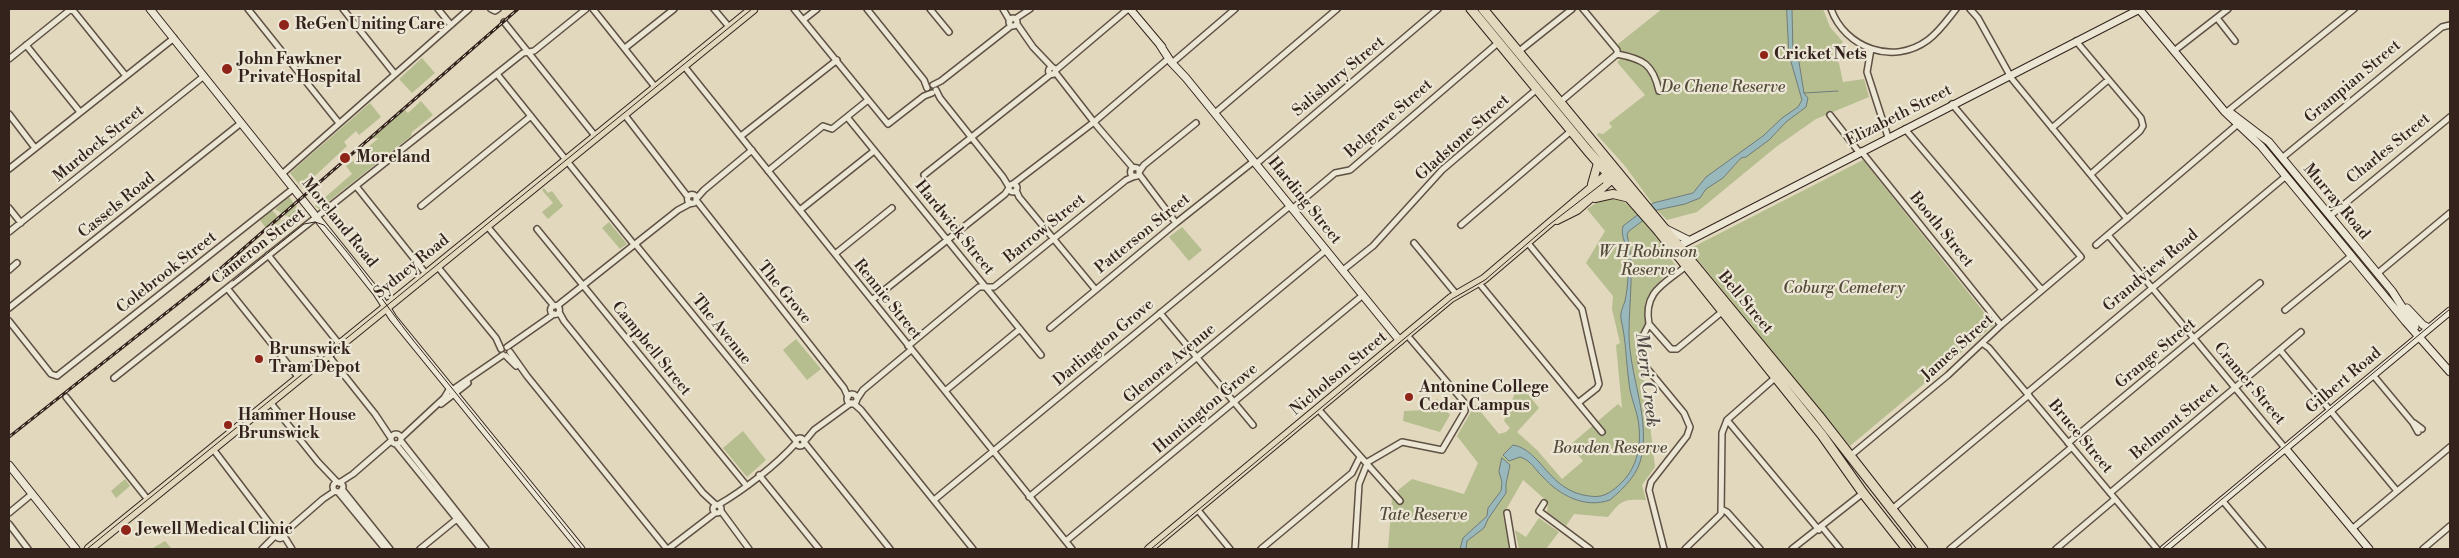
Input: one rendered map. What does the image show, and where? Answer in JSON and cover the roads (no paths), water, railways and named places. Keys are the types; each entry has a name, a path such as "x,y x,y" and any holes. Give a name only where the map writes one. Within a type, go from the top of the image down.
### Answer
{"highway":[{"name":"Sydney Road","path":"89,549 753,9"},
{"name":"Bell Street","path":"1471,9 1571,130 1591,148 1636,200 1666,229 1685,267 1725,310"},
{"name":"Bell Street","path":"1483,9 1559,103 1591,148 1598,163 1614,173"},
{"name":"Bell Street","path":"1652,217 1725,310 1850,456 1923,549"},
{"name":"Bell Street","path":"1779,375 1854,480 1908,549"},
{"path":"1854,480 1861,470"}],"main road":[{"name":"Moreland Road","path":"150,9 581,549"},
{"name":"Elizabeth Street","path":"1675,248 1860,151 2139,9"},
{"name":"Murray Road","path":"2139,9 2217,102 2276,164 2370,279 2450,372"},
{"name":"Harding Street","path":"1133,10 1171,61 1400,341"},
{"name":"Murray Road","path":"2217,102 2263,136 2378,273 2392,291 2419,335"},
{"name":"Grampian Street","path":"2276,164 2282,158"},
{"path":"1590,188 1597,173 1598,163"},
{"name":"Grandview Road","path":"2286,176 2292,170"},
{"name":"Nicholson Street","path":"1149,549 1197,510 1270,445 1318,409 1457,295 1479,283 1590,188 1614,173"},
{"name":"Nicholson Street","path":"1548,224 1573,213 1591,199 1614,173"},
{"path":"1591,199 1614,194 1636,200"},
{"name":"Charles Street","path":"2323,222 2330,216"},
{"path":"1666,229 1688,240"},
{"path":"2351,256 2358,250"},
{"path":"2370,279 2378,273"},
{"path":"2392,291 2416,318 2429,328"},
{"name":"Gilbert Road","path":"2164,549 2450,311"},
{"name":"Cramer Street","path":"2285,448 2369,549"},
{"path":"9,465 76,549"}],"street":[{"path":"9,59 71,9 126,76"},
{"path":"248,9 339,123"},
{"path":"343,9 394,73"},
{"path":"438,9 451,25"},
{"path":"282,174 394,73 469,9"},
{"name":"Cameron Street","path":"114,378 523,53 534,51 586,9"},
{"path":"592,9 656,88"},
{"path":"624,48 674,9"},
{"path":"714,9 730,28"},
{"path":"794,9 888,124 1030,9"},
{"path":"803,20 817,9"},
{"path":"867,9 1095,290"},
{"path":"930,9 949,32"},
{"path":"872,300 1235,9"},
{"path":"1215,113 1337,9"},
{"name":"Salisbury Street","path":"1255,162 1438,9"},
{"path":"1518,52 1572,9"},
{"path":"1583,9 1617,52 1651,67 1656,76 1659,91"},
{"path":"1831,9 1838,25 1845,32 1871,49 1882,53 1901,52 1916,47 1929,39 1956,9"},
{"path":"1970,9 2010,74 2127,219"},
{"path":"2174,51 2228,9"},
{"path":"2343,9 2347,14"},
{"path":"2228,111 2354,9"},
{"path":"924,174 1052,71 1133,10"},
{"path":"1004,11 1176,222"},
{"path":"2217,18 2235,41"},
{"path":"504,22 596,137"},
{"name":"Grampian Street","path":"2282,158 2442,26 2450,25"},
{"path":"9,169 174,38"},
{"path":"2076,41 2141,118 2143,126 2140,131 2091,174"},
{"name":"Belgrave Street","path":"1291,207 1335,173 1350,170 1499,42"},
{"path":"26,45 80,112"},
{"path":"1871,49 1867,72 1888,137"},
{"path":"1559,103 1617,52"},
{"path":"741,136 837,60"},
{"name":"Rennie Street","path":"684,66 1072,549"},
{"name":"The Avenue","path":"497,74 787,431 814,455 890,549"},
{"name":"Murdock Street","path":"9,232 204,76"},
{"path":"2052,128 2108,80"},
{"name":"Gladstone Street","path":"1342,270 1373,246 1442,170 1537,89"},
{"path":"768,171 823,126 831,129 868,100"},
{"name":"James Street","path":"1850,456 1948,375 2001,325 2081,257 1952,104"},
{"path":"9,114 35,148"},
{"name":"The Grove","path":"624,114 852,399"},
{"name":"Booth Street","path":"1830,115 2001,325"},
{"path":"421,206 531,116"},
{"name":"Charles Street","path":"2330,216 2450,116"},
{"name":"Hardwick Street","path":"847,117 1041,355"},
{"name":"Cassels Road","path":"9,308 241,123"},
{"path":"1135,172 1196,123"},
{"path":"2096,245 2109,236 2238,124"},
{"path":"1905,128 2042,290"},
{"path":"1461,225 1571,130"},
{"path":"263,548 396,440 444,398 555,310 634,243 704,190 752,150"},
{"path":"800,210 874,151"},
{"name":"Patterson Street","path":"1050,328 1176,222 1255,162"},
{"name":"Barrow Street","path":"667,549 842,408 979,287 994,287 1135,172"},
{"name":"Grandview Road","path":"1891,510 2286,176"},
{"path":"356,186 427,275"},
{"name":"Colebrook Street","path":"9,321 55,377 294,188"},
{"name":"Darlington Grove","path":"934,500 1291,207"},
{"path":"9,208 20,223"},
{"path":"835,254 892,208"},
{"path":"2378,273 2450,214"},
{"path":"487,226 750,549"},
{"name":"Campbell Street","path":"537,229 746,485"},
{"name":"Cramer Street","path":"2109,236 2151,289 2285,448"},
{"path":"1527,242 1583,312 1599,386 1578,403"},
{"path":"1414,243 1457,295"},
{"name":"Glenora Avenue","path":"1030,497 1326,250"},
{"path":"268,255 340,345"},
{"path":"2285,310 2351,256"},
{"path":"9,270 17,263"},
{"path":"437,266 667,549"},
{"path":"1664,549 1648,490 1651,482 1687,436 1690,427 1684,413 1641,361 1640,342 1649,324 1647,305 1651,296 1685,267"},
{"path":"1479,283 1602,432"},
{"name":"Grange Street","path":"1950,549 2260,283"},
{"path":"227,288 299,378"},
{"name":"Huntington Grove","path":"1066,541 1362,295"},
{"path":"1649,324 1671,349 1676,349 1725,310"},
{"path":"1160,313 1253,425"},
{"path":"945,391 1020,329"},
{"name":"Belmont Street","path":"2110,493 2301,332"},
{"path":"1355,549 1359,484 1367,464 1402,442 1442,450 1465,411 1464,402 1407,335"},
{"name":"Bruce Street","path":"1982,343 1989,348 2157,549"},
{"path":"2280,350 2398,491"},
{"path":"328,355 481,549"},
{"path":"1684,549 1718,518 1721,509 1721,446 1722,433 1727,420 1779,375"},
{"path":"2373,375 2420,431"},
{"path":"66,397 148,501"},
{"path":"852,399 974,549"},
{"path":"270,402 386,549"},
{"path":"1318,409 1400,501"},
{"path":"1727,420 1820,529 1840,549"},
{"path":"2352,529 2450,447"},
{"path":"213,448 292,549"},
{"path":"1261,549 1352,474 1360,457"},
{"path":"759,475 820,549"},
{"path":"338,487 390,549"},
{"path":"1792,549 1820,529 1863,492"},
{"path":"9,513 32,494"},
{"path":"2056,549 2115,499"},
{"path":"2222,500 2263,549"},
{"path":"1544,503 1539,511 1590,549"},
{"path":"1721,509 1727,512 1760,549"},
{"path":"1197,510 1230,549"},
{"path":"1507,513 1513,549"},
{"path":"420,549 458,518"},
{"path":"458,518 486,549"},
{"path":"9,524 28,549"},
{"path":"2423,549 2450,526"}],"water":[{"path":"1787,9 1792,9 1793,54 1799,62 1804,93 1808,98 1806,107 1786,122 1769,140 1746,157 1741,158 1723,178 1706,189 1700,198 1685,204 1657,210 1627,234 1631,259 1630,348 1643,424 1642,454 1634,474 1610,500 1591,503 1573,499 1549,484 1527,461 1520,457 1509,461 1503,455 1513,445 1523,448 1564,487 1575,493 1589,496 1602,496 1609,493 1630,473 1638,451 1639,435 1638,421 1630,388 1621,319 1628,284 1628,255 1622,233 1623,226 1653,203 1693,193 1706,177 1763,136 1782,118 1798,107 1802,100 1789,55"},
{"path":"1502,458 1510,465 1506,493 1484,528 1467,541 1466,549 1460,549 1463,538 1487,516 1488,508 1501,491 1502,482 1499,472"}],"waterway":[{"path":"1804,93 1838,91"}],"tram line":[{"path":"87,549 752,9"},
{"path":"1151,549 1452,299 1485,280 1550,224 1603,183"},
{"path":"233,281 304,224 315,222 324,225 359,267 413,340 582,549"},
{"path":"2162,549 2450,309"}],"railway":[{"path":"9,437 204,283 518,9"}],"place":[{"name":"ReGen Uniting Care","path":"284,25"},
{"name":"Cricket Nets","path":"1764,55"},
{"name":"John Fawkner Private Hospital","path":"227,69"},
{"name":"Moreland","path":"345,158"},
{"name":"Brunswick Tram Depot","path":"259,359"},
{"name":"Antonine College Cedar Campus","path":"1409,397"},
{"name":"Hammer House Brunswick","path":"228,425"},
{"name":"Jewell Medical Clinic","path":"126,530"}],"park label":[{"name":"De Chene Reserve","path":"1723,88"},
{"name":"W H Robinson Reserve","path":"1648,262"},
{"name":"Coburg Cemetery","path":"1844,289"},
{"name":"Bowden Reserve","path":"1610,449"},
{"name":"Tate Reserve","path":"1423,516"}],"water label":[{"name":"Merri Creek","path":"1646,380"}]}
